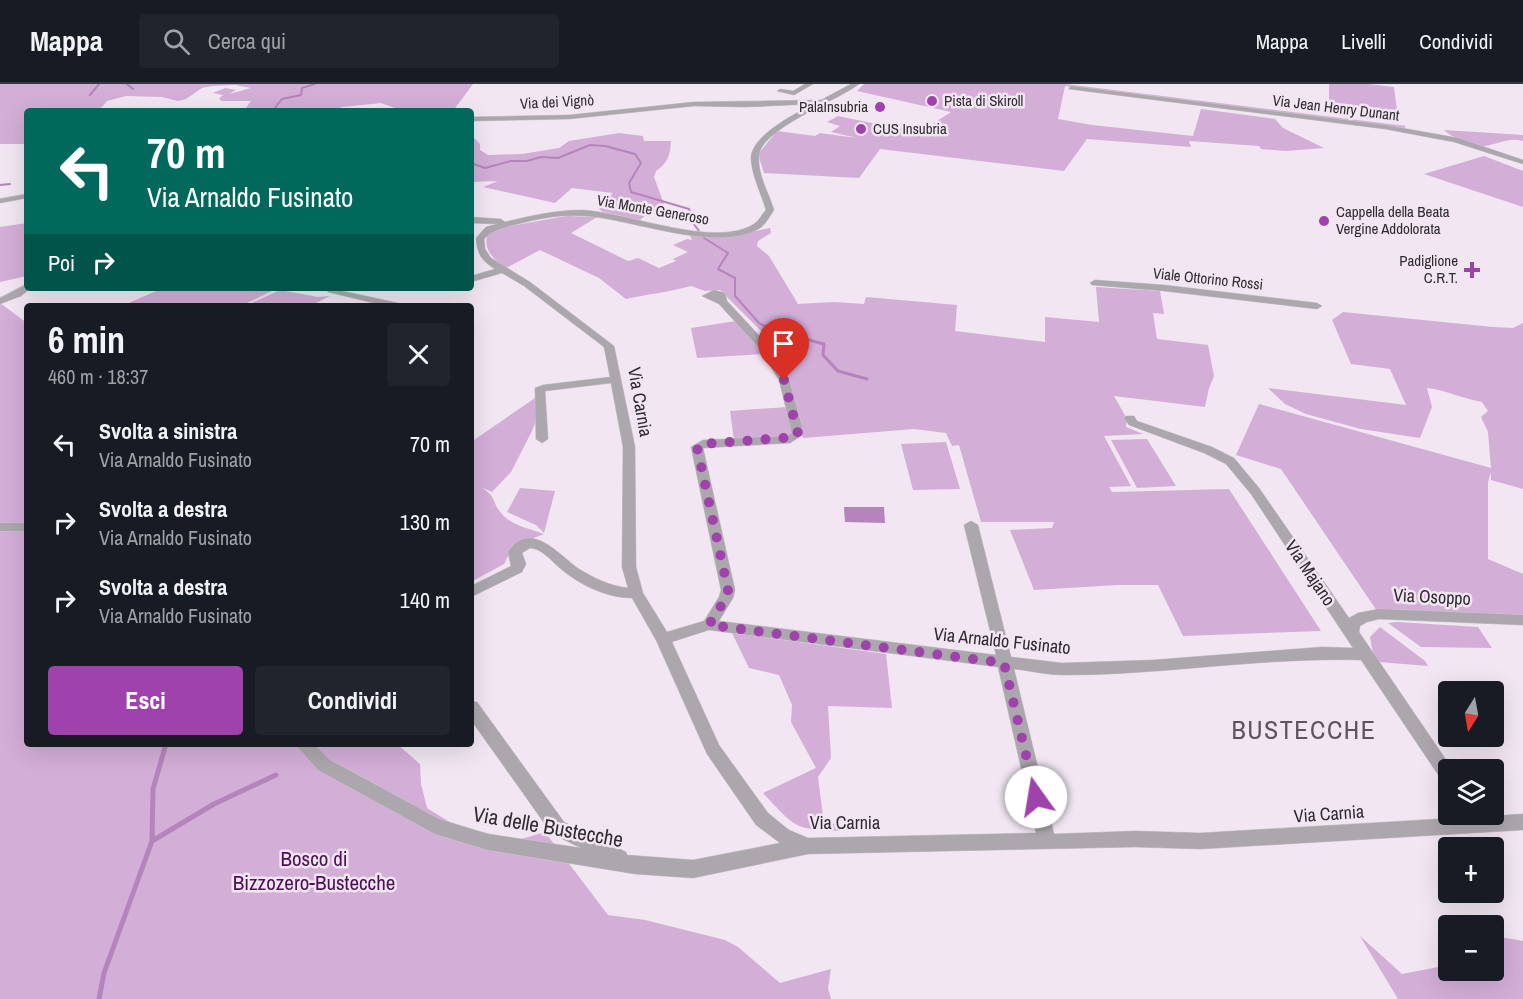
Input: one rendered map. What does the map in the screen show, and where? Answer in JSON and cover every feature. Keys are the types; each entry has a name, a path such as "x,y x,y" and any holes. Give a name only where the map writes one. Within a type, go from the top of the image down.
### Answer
{"street":[{"path":"780,91 794,93 810,84"},
{"name":"Via Monte Generoso","path":"474,222 489,230 552,214 586,213 689,234 724,235 747,230 762,222 770,210 755,161 754,152 758,146 776,129 856,84"},
{"name":"Via Jean Henry Dunant","path":"1071,88 1385,127 1455,140 1523,162"},
{"name":"Via dei Vignò","path":"474,118 569,117 694,104 824,102"},
{"path":"0,201 24,197"},
{"name":"Via Monte Generoso","path":"474,220 518,222"},
{"name":"Via Carnia","path":"489,230 480,238 481,249 487,260 527,284 609,346 629,447 629,567 636,593 663,639 713,749 762,819 783,836 808,846 1156,839 1200,841 1438,822"},
{"path":"474,278 501,270"},
{"name":"Viale Ottorino Rossi","path":"1095,283 1164,288 1317,306"},
{"path":"0,301 24,289"},
{"path":"336,291 386,303"},
{"path":"709,625 726,598 728,590 697,447 703,444 790,439 798,434 784,380 763,346 722,302"},
{"path":"542,439 539,390 543,387 617,379"},
{"name":"Via Majano","path":"1130,418 1133,423 1208,450 1230,461 1255,491 1438,761"},
{"path":"971,525 998,628 1004,663 1047,842"},
{"path":"0,527 24,527"},
{"path":"474,590 517,569 519,564 515,552 519,546 528,543 542,547 567,567 622,595 636,593"},
{"name":"Via Osoppo","path":"1351,634 1353,624 1363,617 1379,614 1523,620"},
{"name":"Via Arnaldo Fusinato","path":"663,639 709,625 1062,669 1153,666 1322,653 1364,654"},
{"path":"474,711 558,828 635,865"},
{"name":"Via delle Bustecche","path":"306,747 324,765 435,826 488,842 635,865 693,870 808,846"},
{"name":"Via Carnia","path":"1504,821 1523,822"}],"green space":[{"path":"0,84 473,84 455,108 395,108 381,103 339,108 246,108 251,101 222,101 219,99 223,95 213,93 225,88 236,90 229,94 251,88 235,85 202,88 186,99 178,101 162,97 126,96 107,101 99,108 24,108 24,144 0,144"},
{"path":"864,84 1065,84 1406,126 1403,129 1065,86 1058,119 1193,136 1201,109 1275,119 1283,128 1324,148 1286,151 1261,149 1259,146 1189,141 1191,147 1087,139 1064,171 880,149 859,178 764,173 758,154 777,131 857,138 831,132 840,126 827,122 838,116 922,131 951,112 857,91"},
{"path":"1329,84 1394,87 1397,110 1390,110 1389,114 1329,106"},
{"path":"1444,130 1523,135 1523,141 1509,140 1480,146 1463,141"},
{"path":"619,133 643,136 644,141 671,141 668,158 656,171 654,177 664,204 655,207 640,220 603,212 599,209 613,193 572,188 555,203 483,187 498,181 474,182 474,138 480,144 480,150 488,155 522,154 559,148 569,141"},
{"path":"1484,156 1523,171 1523,207 1424,174"},
{"path":"566,216 597,217 571,233 628,261 638,258 659,268 676,261 673,259 688,252 673,245 687,239 692,240 690,236 730,236 770,228 771,233 758,241 757,246 769,256 798,304 834,302 864,304 866,297 957,305 955,331 1045,342 1045,317 1099,322 1096,287 1160,291 1164,314 1153,313 1157,339 1208,345 1214,376 1205,407 1114,396 1127,419 1126,427 1143,434 1104,436 1131,486 1109,487 1112,492 1229,489 1321,631 1183,636 1158,585 1034,590 1010,530 1052,528 1054,522 981,522 959,445 952,446 946,433 914,429 803,438 788,377 763,340 763,333 720,290 705,291 691,286 626,299 599,278 540,250 506,268 493,258 488,249 488,234 500,228"},
{"path":"24,223 24,277 0,282 0,227"},
{"path":"156,291 272,291 247,303 129,303"},
{"path":"278,291 318,297 330,296 316,303 252,303"},
{"name":"Bosco di Bizzozero-Bustecche","path":"0,303 24,321 24,747 400,747 420,764 421,784 427,808 456,826 518,840 545,832 608,915 645,920 725,940 738,947 780,983 831,969 828,988 831,999 0,999"},
{"path":"1343,312 1493,327 1513,328 1523,323 1523,489 1491,480 1491,472 1488,482 1488,559 1523,574 1523,620 1379,614 1281,469 1236,455 1259,404 1491,468 1488,432 1481,417 1488,411 1482,402 1427,388 1432,407 1420,438 1361,429 1306,414 1285,404 1268,388 1406,405 1390,369 1351,364 1332,320"},
{"path":"736,321 763,354 697,358 691,328"},
{"path":"535,398 537,418 511,472 492,492 481,487 490,494 498,509 510,521 544,534 513,546 504,564 474,580 474,440"},
{"path":"787,407 792,434 787,437 734,440 730,411"},
{"path":"1147,439 1176,486 1137,488 1111,440"},
{"path":"946,442 960,489 913,490 901,444"},
{"path":"520,488 555,491 544,533 536,525 507,512"},
{"path":"1388,623 1478,627 1492,648 1421,647"},
{"path":"1380,627 1425,661 1428,666 1379,662 1373,653 1370,637"},
{"path":"732,633 886,654 892,708 828,706 831,758 818,777 823,816 844,831 815,830 797,825 763,793 816,768 791,722 792,705 779,675 749,668"},
{"path":"1360,936 1402,974 1438,967 1438,981 1504,981 1504,938 1523,941 1523,999 1398,999"}],"shaded area":[{"path":"844,507 884,507 885,523 845,522"}],"waterway":[{"path":"90,95 99,84"},
{"path":"127,84 133,89"},
{"path":"275,108 282,99 301,95 302,88 315,84"},
{"path":"474,164 485,168 511,161 527,161 541,157 558,158 590,145 605,146 635,154 641,163 629,183 631,192 689,209 693,223 699,231"},
{"path":"0,185 10,184"},
{"path":"704,238 728,253 718,269 735,278 735,296 759,323 772,330"},
{"path":"768,329 824,344 823,355 838,371 867,379"},
{"path":"152,841 153,789 165,747"},
{"path":"152,841 214,804 276,775"},
{"path":"99,999 104,973 152,841"}],"place":[{"name":"Pista di Skiroll","path":"932,101"},
{"name":"PalaInsubria","path":"880,107"},
{"name":"CUS Insubria","path":"861,129"},
{"name":"Cappella della Beata Vergine Addolorata","path":"1324,221"},
{"name":"Padiglione C.R.T.","path":"1472,270"}],"district":[{"name":"BUSTECCHE","path":"1304,730"}],"route":[{"path":"784,380 798,434 796,437 699,444 697,447 728,590 726,598 709,625 779,632 1004,663 1036,797"}]}
